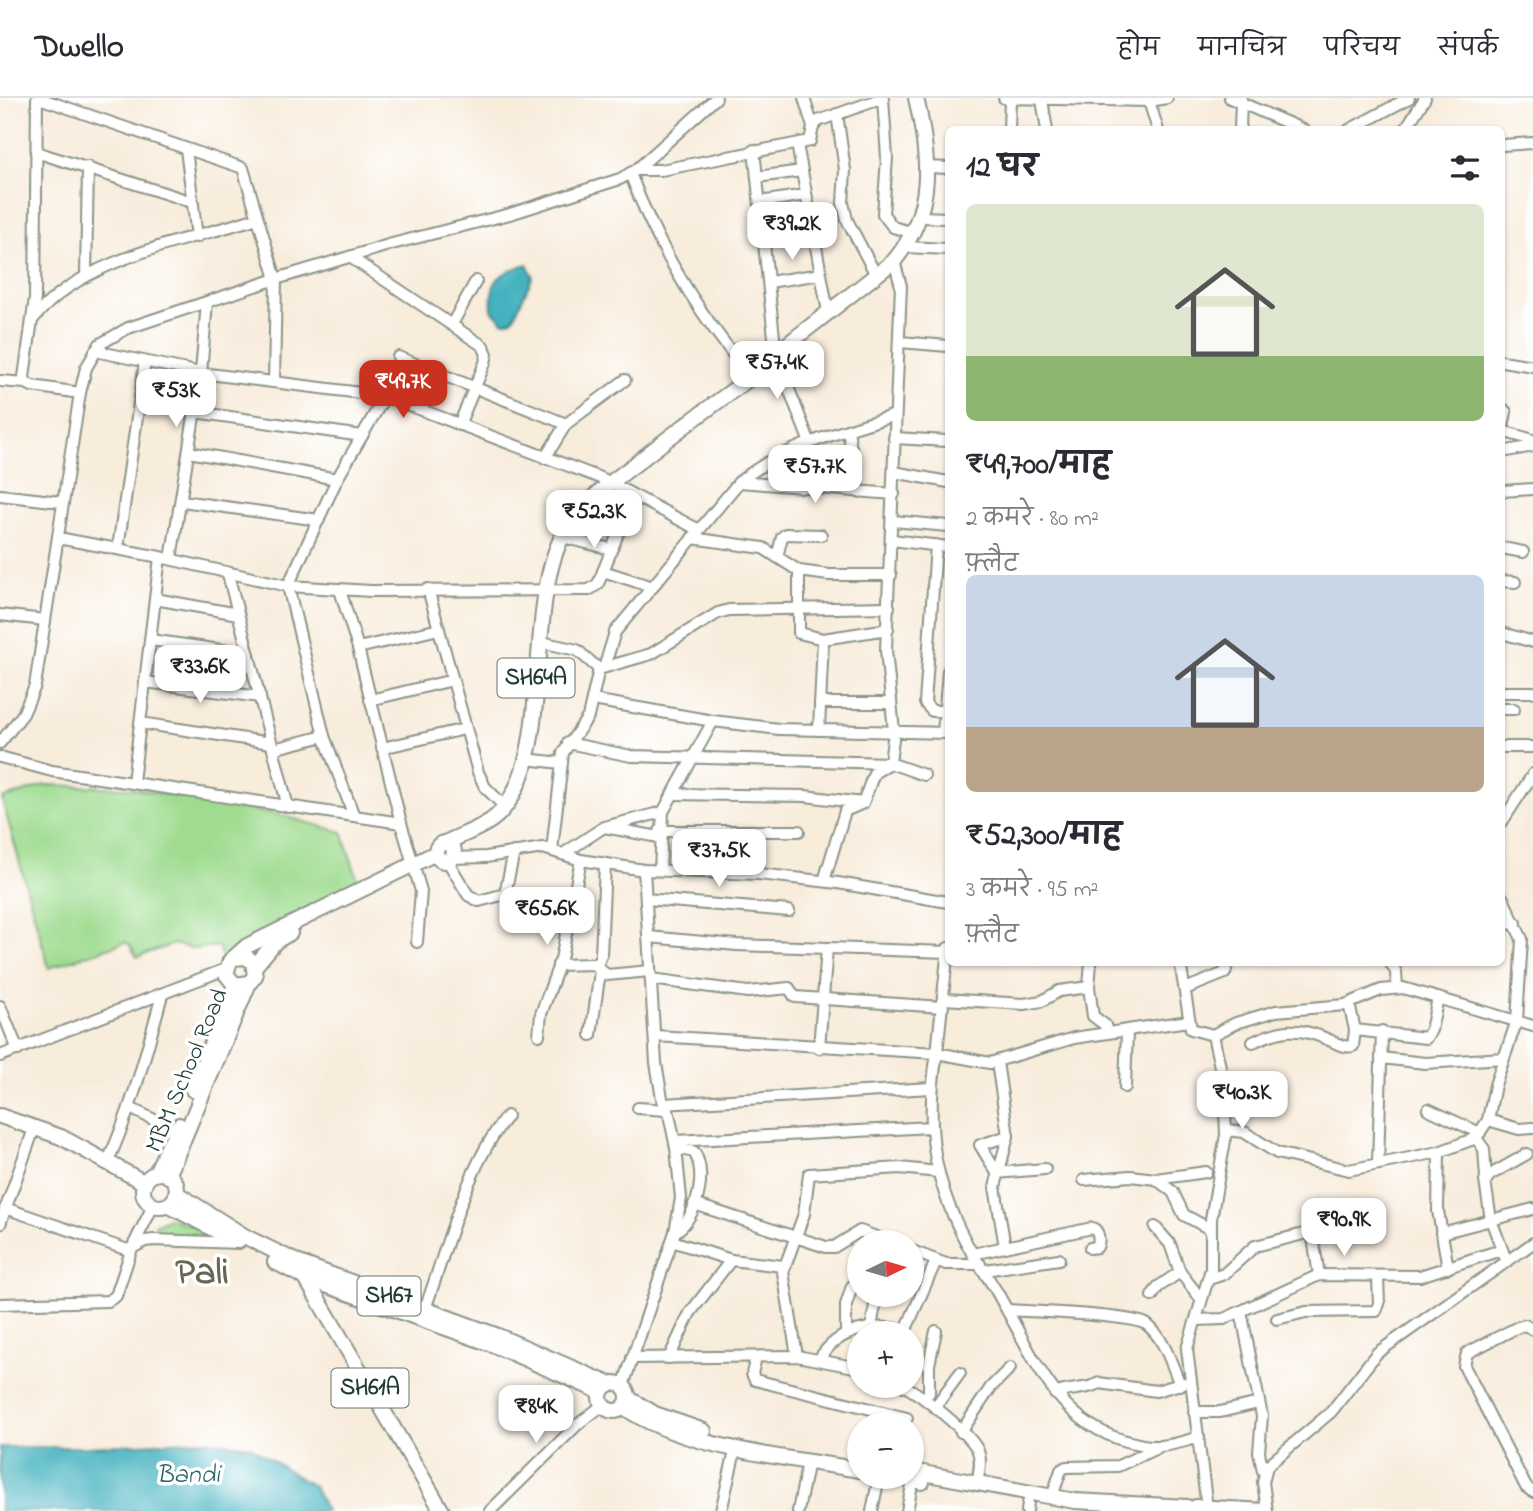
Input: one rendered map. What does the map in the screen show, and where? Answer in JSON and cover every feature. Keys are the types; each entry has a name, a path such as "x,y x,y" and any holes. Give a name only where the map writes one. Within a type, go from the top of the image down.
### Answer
{"main road":[{"name":"SH64A","path":"909,98 918,132 921,174 909,238"},
{"name":"SH64A","path":"604,484 750,378 761,365 894,261 921,217 928,167 916,98"},
{"name":"SH64A","path":"505,807 526,759 546,590 551,562 562,537 604,484 663,430 746,370 761,365"},
{"path":"413,869 286,934 268,948 255,966 255,976 242,984 228,979 230,964 252,943 413,869 445,855 505,807"},
{"path":"230,964 246,957 255,966"},
{"name":"MBM School Road","path":"156,1178 181,1133 242,984"},
{"path":"0,1116 35,1126 108,1161 175,1183 166,1201 144,1196 156,1178"},
{"name":"SH67","path":"166,1201 306,1278 494,1345 615,1395 648,1422 682,1435 847,1468"},
{"name":"SH67","path":"166,1201 227,1226 299,1263 520,1345 655,1414 696,1429 847,1459"},
{"name":"SH61A","path":"299,1263 442,1511"},
{"path":"924,1478 977,1483 1052,1497 1195,1509 1266,1511"},
{"path":"924,1480 1027,1507 1089,1511"}],"street":[{"path":"26,383 33,320 38,98 243,168 276,279 274,382"},
{"path":"633,172 716,98"},
{"path":"804,98 813,127"},
{"path":"1,741 31,701 58,538 61,502 86,368 95,351 111,337 128,328 276,279 574,195 633,172 661,170 810,141 813,127 818,121 883,98 887,158 883,214 893,227 909,238 945,248"},
{"path":"1004,98 1149,101 1167,98"},
{"path":"1009,126 1010,98"},
{"path":"1356,126 1409,98"},
{"path":"1408,126 1425,98"},
{"path":"1044,100 1046,126"},
{"path":"1240,126 1237,100 1295,126"},
{"path":"1149,101 1157,126"},
{"path":"837,114 845,170 843,203 847,220 876,275"},
{"path":"1505,145 1533,143"},
{"path":"797,144 828,312"},
{"path":"186,149 197,237"},
{"path":"754,150 777,353 806,445 801,488"},
{"path":"36,152 192,202"},
{"path":"86,276 88,167"},
{"path":"928,167 945,168"},
{"path":"757,177 802,171"},
{"path":"633,172 655,236 679,281 746,370"},
{"path":"760,202 806,195"},
{"path":"921,217 945,218"},
{"path":"33,320 47,303 86,276 110,264 257,218"},
{"path":"763,228 811,222"},
{"path":"350,257 483,346 487,354 459,425"},
{"path":"824,881 845,811 863,803 874,773 890,762 894,731 888,629 901,286 894,261"},
{"path":"769,282 821,274"},
{"path":"452,324 476,281"},
{"path":"133,782 155,599 182,501 201,373 207,302"},
{"path":"900,342 945,346"},
{"path":"95,351 201,373 385,396 545,458 633,496 695,534 763,548 799,570 829,575 891,575"},
{"path":"398,357 566,424"},
{"path":"1505,361 1533,366"},
{"path":"118,548 145,362"},
{"path":"545,458 566,424 625,380"},
{"path":"0,381 80,393"},
{"path":"354,816 324,736 288,586 337,479 385,396"},
{"path":"195,412 362,436"},
{"path":"558,852 562,763 568,743 587,717 615,632 739,482 752,471 806,445 895,415"},
{"path":"848,430 858,492"},
{"path":"1505,432 1533,440"},
{"path":"894,439 945,441"},
{"path":"1505,451 1533,446"},
{"path":"189,452 337,479"},
{"path":"894,472 945,481"},
{"path":"739,482 894,494"},
{"path":"1505,491 1533,489"},
{"path":"0,495 61,502"},
{"path":"58,538 118,548 288,586 340,590 589,590 598,584 633,496"},
{"path":"182,501 318,520"},
{"path":"893,521 945,526"},
{"path":"777,557 782,537 786,534 821,534"},
{"path":"562,537 611,550"},
{"path":"892,540 945,546"},
{"path":"936,545 925,704 932,711 945,711"},
{"path":"1505,549 1522,552"},
{"path":"799,570 799,633 823,639 888,629"},
{"path":"603,571 653,587"},
{"path":"228,574 288,807"},
{"path":"1505,581 1515,582"},
{"path":"428,589 465,729 485,787 505,807"},
{"path":"340,590 358,648 422,906 417,942"},
{"path":"155,599 238,614"},
{"path":"541,642 577,650 602,667 651,654 718,613 753,608 889,607"},
{"path":"0,615 45,620"},
{"path":"358,648 439,629"},
{"path":"1505,634 1533,642"},
{"path":"819,730 823,639"},
{"path":"150,640 248,654"},
{"path":"370,700 453,680"},
{"path":"145,682 260,697"},
{"path":"1505,692 1533,692"},
{"path":"593,701 713,721 819,730 945,733"},
{"path":"820,703 891,703"},
{"path":"1505,709 1514,709"},
{"path":"660,870 663,812 713,721"},
{"path":"140,723 272,746 324,736"},
{"path":"382,748 465,729"},
{"path":"568,743 631,756 890,762 924,775"},
{"path":"1505,747 1533,747"},
{"path":"0,757 52,771 401,823"},
{"path":"526,759 562,763"},
{"path":"1506,801 1533,774"},
{"path":"672,794 805,796 863,803"},
{"path":"558,852 604,827 663,812"},
{"path":"604,827 660,834 799,831"},
{"path":"445,855 468,895 479,901 505,894 514,852"},
{"path":"445,855 486,857 514,852 558,852 581,860 644,870 759,874 824,881 945,901"},
{"path":"539,1035 541,1014 558,965 581,860"},
{"path":"591,1035 601,955 605,864"},
{"path":"490,1511 577,1425 615,1395 632,1357 673,1236 681,1198 676,1144 665,1107 655,1036 644,870"},
{"path":"646,899 789,911"},
{"path":"1226,1130 1244,1132 1277,1153 1335,1168 1361,1169 1440,1152 1478,1135 1488,1120 1517,1020 1522,939 1505,903"},
{"path":"1505,923 1516,923"},
{"path":"648,937 827,948 945,950"},
{"path":"819,1048 827,948"},
{"path":"0,1056 162,995 230,964"},
{"path":"558,965 599,969 613,975 651,975 748,992 789,988 796,997 901,1006 943,1003 1024,1004 1042,1001 1059,991 1089,987"},
{"path":"946,966 931,1088 931,1126 938,1172 955,1219 1040,1374 1055,1394 1079,1419 1094,1429 1140,1445 1159,1446"},
{"path":"1091,966 1089,987 1093,1016 1105,1025 1107,1033"},
{"path":"1181,966 1188,1021 1194,1031 1213,1035 1276,1011 1349,1004 1354,999 1397,988 1533,1026"},
{"path":"1185,989 1225,973 1227,966"},
{"path":"1392,966 1396,972 1397,988"},
{"path":"108,1161 142,1076 144,1052 162,995"},
{"path":"1355,1030 1426,1038 1431,1030 1438,998"},
{"path":"1253,1042 1276,1031 1300,1029 1349,1047 1355,1042 1355,1030 1349,1004"},
{"path":"0,1006 18,1050"},
{"path":"655,1036 819,1048 937,1053 974,1063 997,1062 1074,1038 1188,1021"},
{"path":"1125,1087 1127,1031"},
{"path":"1378,1164 1382,1031"},
{"path":"1185,1383 1187,1349 1209,1279 1210,1229 1226,1130 1224,1085 1213,1035"},
{"path":"1381,1058 1425,1063 1504,1058"},
{"path":"997,1062 1008,1136 995,1187 1005,1247"},
{"path":"638,1108 931,1088"},
{"path":"130,1108 181,1133"},
{"path":"1428,1108 1478,1135 1484,1149 1485,1186 1491,1220 1504,1255"},
{"path":"425,1309 471,1180 491,1135 507,1116"},
{"path":"1488,1120 1519,1129 1533,1128"},
{"path":"0,1224 35,1126"},
{"path":"676,1144 931,1126"},
{"path":"997,1173 979,1145 1008,1136"},
{"path":"673,1236 684,1224 694,1204 699,1184 696,1155 676,1144"},
{"path":"1440,1152 1441,1233 1448,1268"},
{"path":"1486,1178 1527,1154"},
{"path":"797,1356 783,1266 804,1214 807,1178 811,1172 900,1168 938,1172"},
{"path":"997,1173 1045,1169"},
{"path":"1083,1180 1130,1176 1156,1179 1206,1172"},
{"path":"1156,1179 1174,1192 1184,1215 1210,1229"},
{"path":"0,1304 108,1301 116,1296 132,1249 166,1201"},
{"path":"694,1204 832,1248 847,1239"},
{"path":"5,1208 132,1249 154,1240 239,1243"},
{"path":"1441,1233 1533,1209"},
{"path":"1155,1227 1170,1244 1180,1272 1201,1298"},
{"path":"979,1263 1005,1247 1092,1228 1097,1231 1099,1242 1097,1247 1090,1248"},
{"path":"1209,1279 1224,1274 1255,1246 1312,1232 1319,1275"},
{"path":"673,1236 731,1260 783,1266"},
{"path":"1195,1320 1218,1321 1319,1275 1348,1274 1378,1278 1420,1276 1504,1255 1533,1243"},
{"path":"1241,1311 1259,1403 1259,1452 1263,1471 1331,1412 1377,1353 1504,1255"},
{"path":"924,1256 954,1265 1059,1259"},
{"path":"669,1358 690,1313 731,1260"},
{"path":"910,1321 936,1261"},
{"path":"1152,1296 1158,1287 1180,1272"},
{"path":"1277,1319 1306,1312 1376,1311 1379,1304 1378,1278"},
{"path":"820,1358 831,1343 846,1334 847,1302"},
{"path":"1007,1310 1120,1318 1143,1323 1158,1338 1185,1383 1194,1412 1199,1437 1195,1509"},
{"path":"1531,1487 1464,1359 1467,1353 1518,1327 1525,1325 1533,1330"},
{"path":"936,1331 929,1365 929,1394 924,1398 979,1452 977,1483"},
{"path":"632,1357 797,1356 847,1365"},
{"path":"756,1357 752,1374 755,1380 883,1412"},
{"path":"961,1432 991,1387 1010,1368"},
{"path":"935,1407 960,1373"},
{"path":"1055,1394 1070,1387 1091,1387 1099,1383 1156,1391 1185,1383"},
{"path":"1194,1412 1220,1412 1259,1403"},
{"path":"1052,1497 1061,1471 1066,1467 1118,1466 1159,1446 1199,1437"},
{"path":"721,1511 736,1447"},
{"path":"798,1511 808,1461"},
{"path":"1266,1511 1263,1482 1267,1466"},
{"path":"872,1511 877,1489"},
{"path":"907,1511 908,1489"}],"green space":[{"path":"45,785 131,788 276,814 342,832 361,889 223,960 218,946 193,949 174,944 137,957 125,942 49,968 2,799"},
{"path":"169,1218 205,1229 203,1236 154,1235 155,1225"}],"water":[{"path":"527,264 533,276 512,320 503,322 492,310 492,291 503,274"},
{"name":"Bandi","path":"204,1440 250,1446 314,1487 326,1511 0,1511 0,1447 87,1447"}],"district":[{"name":"Pali","path":"202,1274"}]}
